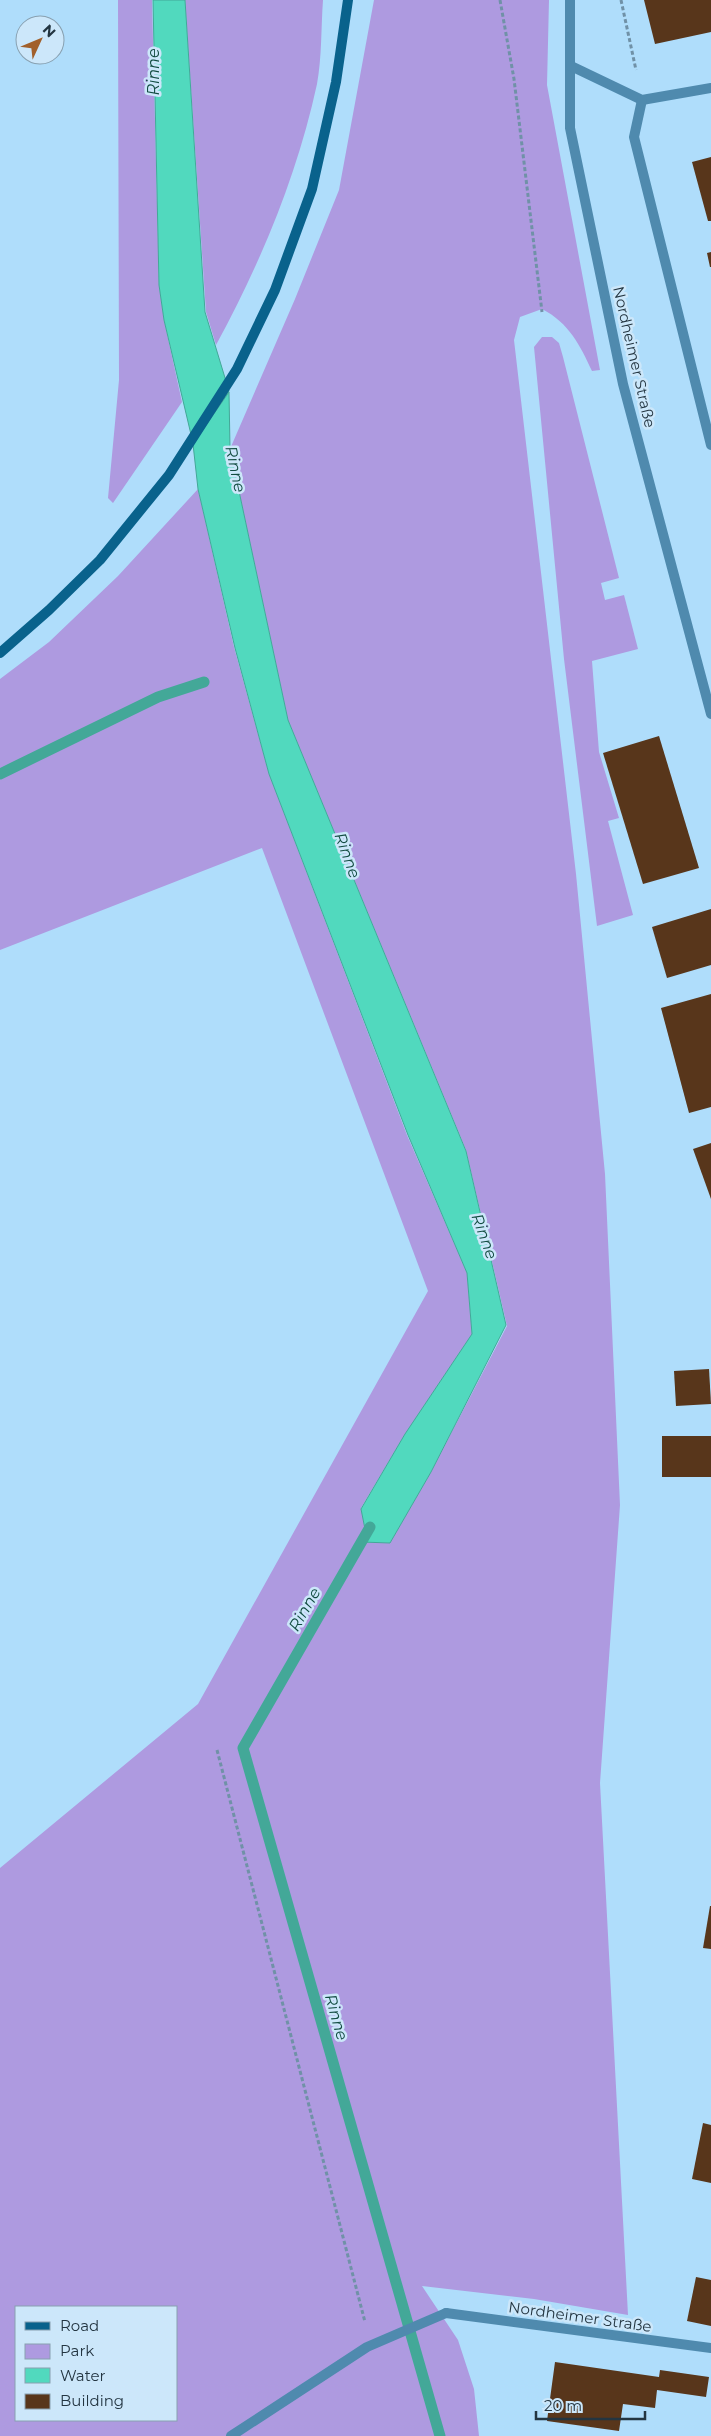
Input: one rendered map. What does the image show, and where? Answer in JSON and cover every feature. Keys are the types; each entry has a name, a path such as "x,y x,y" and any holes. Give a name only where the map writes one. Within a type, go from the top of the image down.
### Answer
{"main road":[{"path":"0,653 49,610 100,560 169,475 237,369 275,290 312,189 336,82 348,0"}],"street":[{"name":"Nordheimer Straße","path":"570,0 572,66 570,128 623,384 711,714"},
{"path":"572,66 642,100 711,88"},
{"path":"642,100 634,137 711,445"},
{"name":"Nordheimer Straße","path":"367,2347 446,2313 711,2348"},
{"path":"231,2436 367,2347"}],"path":[{"path":"500,0 514,79 542,312"},
{"path":"621,0 642,100"},
{"path":"217,1750 365,2314 367,2347"}],"green space":[{"path":"118,0 152,0 159,285 164,320 182,402 113,503 108,498 119,380"},
{"path":"185,0 323,0 319,74 299,152 276,218 248,282 216,345 206,312"},
{"path":"374,0 549,0 547,85 600,370 592,371 583,352 567,328 542,309 520,317 514,340 576,874 605,1174 620,1505 600,1783 628,2315 534,2299 422,2286 458,2340 474,2389 479,2436 0,2436 0,1868 198,1704 428,1291 262,848 0,950 0,679 49,642 118,576 198,489 234,647 269,774 407,1135 467,1273 472,1334 405,1434 361,1508 366,1533 362,1542 390,1543 431,1472 507,1326 466,1150 288,720 230,449 295,299 339,190"},
{"path":"542,337 552,337 559,343 619,578 601,583 605,600 624,595 638,649 592,661 599,752 619,818 608,821 633,915 597,926 564,659 534,347"}],"water":[{"path":"153,0 185,0 205,312 229,391 193,443 164,320 159,285"},
{"path":"229,392 230,449 288,720 466,1151 506,1325 431,1472 390,1543 361,1542 366,1534 361,1509 405,1434 472,1334 467,1273 408,1135 269,774 235,648 198,489 193,444"}],"building":[{"path":"644,0 711,0 711,32 655,44"},
{"path":"711,157 711,221 708,221 692,162"},
{"path":"711,252 711,267 710,267 707,253"},
{"path":"659,736 699,868 643,884 603,753"},
{"path":"711,909 711,965 667,978 652,927"},
{"path":"711,994 711,1107 689,1113 661,1008"},
{"path":"711,1143 711,1199 693,1149"},
{"path":"709,1369 711,1404 676,1406 674,1371"},
{"path":"662,1436 711,1436 711,1477 662,1477"},
{"path":"711,1906 711,1949 703,1948"},
{"path":"703,2123 711,2125 711,2183 692,2179"},
{"path":"696,2277 711,2280 711,2326 687,2321"},
{"path":"555,2362 659,2377 660,2370 709,2377 706,2397 657,2390 655,2408 623,2404 619,2431 547,2421"}],"waterway":[{"path":"0,774 158,697 204,682"},
{"name":"Rinne","path":"370,1527 243,1748 440,2436"}]}
